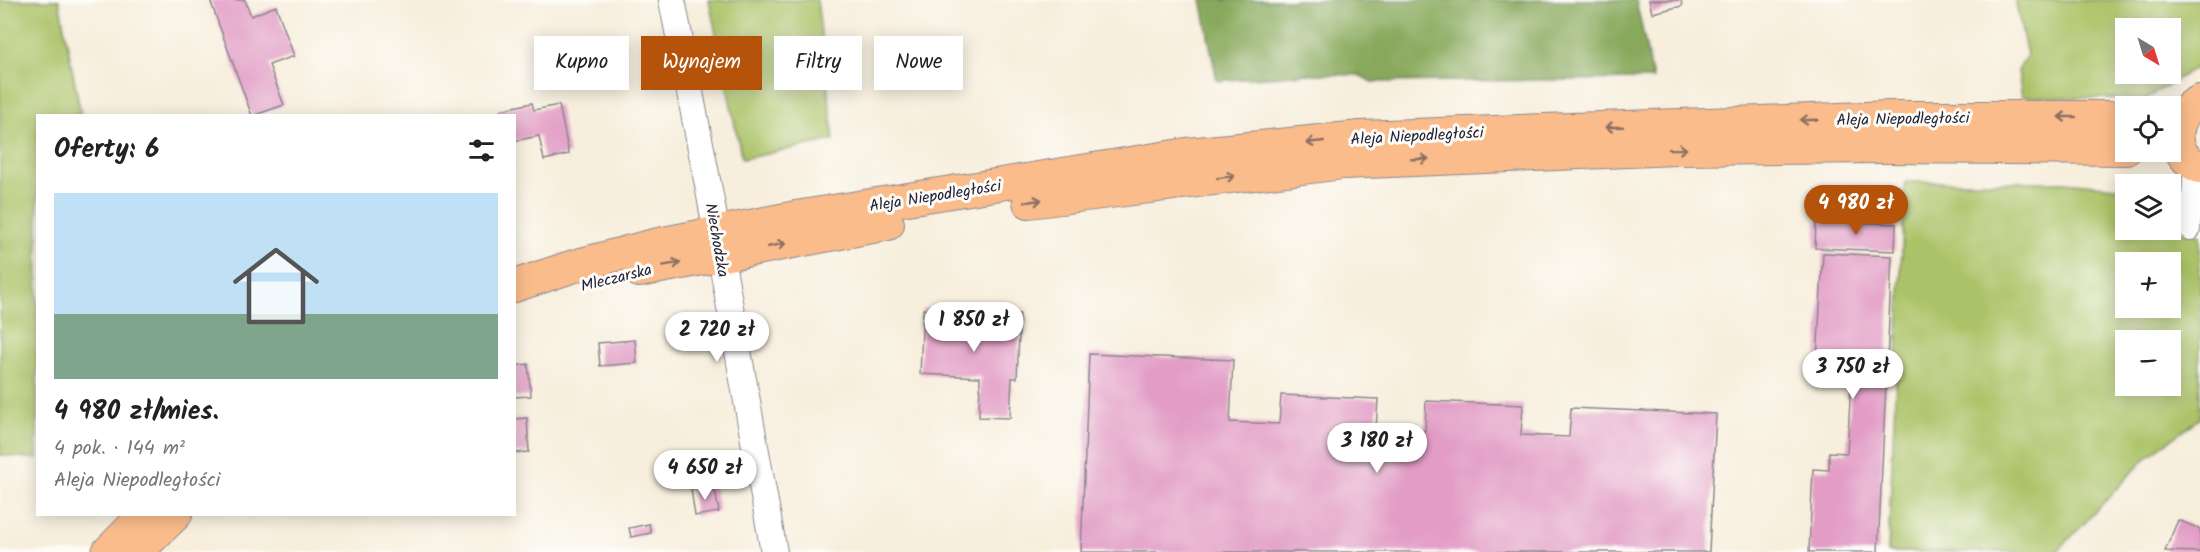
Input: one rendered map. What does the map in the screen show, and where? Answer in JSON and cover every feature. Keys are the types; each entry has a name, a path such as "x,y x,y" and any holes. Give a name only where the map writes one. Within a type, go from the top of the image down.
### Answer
{"main road":[{"path":"2184,112 2177,139 2186,158"},
{"name":"Aleja Niepodległości","path":"718,244 796,218 1187,154 1360,137 1892,117 2115,117"},
{"name":"Aleja Niepodległości","path":"718,244 1067,196 1343,163 1676,149 1884,147 2115,149"},
{"name":"Mleczarska","path":"516,285 620,254 718,244"},
{"name":"Mleczarska","path":"516,305 582,284 659,266 718,244"},
{"path":"108,552 142,516"},
{"path":"137,552 174,516"}],"street":[{"name":"Niechodzka","path":"672,0 774,552"},
{"path":"2186,158 2190,230"}],"green space":[{"path":"0,0 59,0 81,114 36,114 36,459 0,455"},
{"path":"709,0 817,0 821,36 774,36 774,90 828,90 834,140 742,159 728,90 762,90 762,36 716,36"},
{"path":"1201,0 1636,0 1653,79 1372,82 1359,75 1306,74 1217,81"},
{"path":"2015,0 2200,0 2200,69 2193,69 2181,77 2181,18 2115,18 2115,84 2170,84 2151,96 2115,96 2115,98 2022,97 2018,71 2027,55"},
{"path":"1905,182 2065,182 2115,187 2115,240 2181,240 2181,232 2200,234 2200,418 2147,457 2057,552 1888,552"}],"building":[{"path":"210,0 245,0 251,16 276,6 294,56 269,65 284,105 251,114"},
{"path":"1649,0 1681,0 1682,6 1652,13"},
{"path":"532,103 534,110 559,105 569,154 544,160 539,136 516,141 516,114 501,114 500,110"},
{"path":"1816,221 1896,224 1895,251 1815,248"},
{"path":"1823,253 1892,256 1878,552 1809,552 1813,469 1829,470 1829,452 1847,453 1851,381 1816,380"},
{"path":"923,309 1020,314 1017,378 1012,378 1010,418 979,417 980,377 920,374"},
{"path":"635,340 637,363 600,366 598,343"},
{"path":"1089,354 1233,360 1230,422 1279,424 1281,395 1378,399 1376,429 1425,431 1426,401 1523,405 1521,435 1569,437 1571,408 1716,414 1709,552 1081,552"},
{"path":"528,364 531,396 516,397 516,366"},
{"path":"527,418 529,452 516,453 516,419"},
{"path":"714,485 719,512 695,516 691,489"},
{"path":"2178,520 2200,529 2200,552 2165,551"},
{"path":"649,524 651,533 631,537 629,528"}]}
